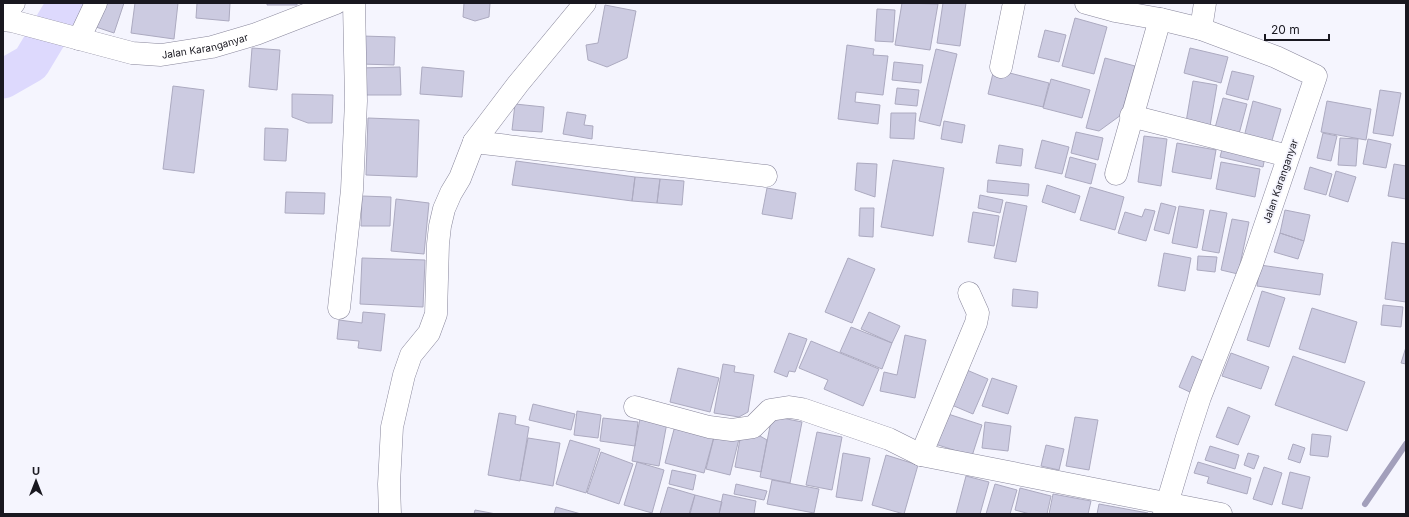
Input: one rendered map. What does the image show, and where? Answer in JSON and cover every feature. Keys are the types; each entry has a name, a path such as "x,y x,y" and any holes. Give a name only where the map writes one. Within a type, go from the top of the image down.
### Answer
{"street":[{"path":"74,37 96,3"},
{"name":"Jalan Karanganyar","path":"8,15 74,37 132,53 161,55 212,48 256,34 302,10 336,3"},
{"path":"339,308 352,190 356,101 354,3"},
{"path":"390,514 389,484 392,427 404,375 411,355 429,332 436,314 440,226 444,209 460,178 474,142 518,84 585,3"},
{"path":"1001,67 1014,3"},
{"name":"Jalan Karanganyar","path":"1086,3 1115,11 1160,19 1201,29 1276,57 1316,76 1252,264 1189,430 1166,509"},
{"path":"1201,29 1205,3"},
{"path":"1116,174 1131,116 1160,19"},
{"path":"1131,116 1288,156"},
{"path":"474,142 766,176"},
{"path":"921,455 976,323 978,313 969,293"},
{"path":"634,408 709,427 732,430 753,427 770,410 802,408 889,439 921,455 1166,509 1221,514"}],"building":[{"path":"103,3 124,3 114,33 96,27"},
{"path":"135,3 178,3 174,39 131,33"},
{"path":"197,3 230,3 229,21 196,18"},
{"path":"267,3 297,3 297,5 267,5"},
{"path":"464,3 490,3 489,17 475,21 463,17"},
{"path":"902,3 938,4 930,50 895,45"},
{"path":"943,3 966,3 960,46 937,43"},
{"path":"605,5 636,11 627,58 607,67 588,60 586,45 598,43"},
{"path":"877,9 895,10 893,42 875,41"},
{"path":"1075,18 1107,27 1094,74 1062,66"},
{"path":"1045,30 1066,35 1059,62 1038,57"},
{"path":"362,36 395,37 394,65 361,64"},
{"path":"847,45 874,49 873,55 888,56 883,95 856,92 855,102 880,105 878,124 838,119"},
{"path":"252,48 280,50 277,90 249,87"},
{"path":"1190,48 1228,57 1221,83 1184,73"},
{"path":"936,49 957,54 940,126 919,121"},
{"path":"1105,58 1135,66 1121,115 1099,131 1086,128"},
{"path":"894,62 923,65 921,83 892,80"},
{"path":"400,67 401,95 359,95 359,68"},
{"path":"422,67 464,71 462,97 420,94"},
{"path":"994,69 1049,83 1043,107 988,94"},
{"path":"1232,71 1254,76 1248,100 1226,94"},
{"path":"1051,79 1090,90 1082,118 1043,108"},
{"path":"1193,81 1217,85 1210,126 1186,122"},
{"path":"173,86 204,90 194,173 163,169"},
{"path":"897,88 919,90 917,106 895,104"},
{"path":"1380,90 1401,93 1393,136 1373,133"},
{"path":"292,94 333,95 332,123 308,123 292,117"},
{"path":"1223,98 1247,104 1239,134 1215,128"},
{"path":"1253,101 1281,109 1271,144 1244,137"},
{"path":"1327,101 1371,109 1366,140 1321,132"},
{"path":"515,104 544,107 542,132 512,130"},
{"path":"567,112 586,115 584,125 593,126 592,139 563,134"},
{"path":"891,113 916,113 914,139 890,138"},
{"path":"368,118 419,120 417,177 366,175"},
{"path":"944,121 965,125 962,143 941,139"},
{"path":"265,128 288,129 286,161 264,160"},
{"path":"1076,132 1103,138 1098,160 1071,153"},
{"path":"1323,133 1337,136 1331,161 1317,158"},
{"path":"1144,136 1167,139 1161,186 1138,182"},
{"path":"1340,138 1358,139 1356,166 1338,165"},
{"path":"1368,139 1391,144 1386,168 1363,164"},
{"path":"1042,140 1069,147 1062,174 1035,168"},
{"path":"1224,142 1266,152 1263,167 1220,157"},
{"path":"1177,143 1216,150 1211,179 1172,172"},
{"path":"999,145 1023,149 1021,166 996,163"},
{"path":"1070,157 1096,164 1091,184 1065,177"},
{"path":"893,160 944,168 933,236 881,227"},
{"path":"516,161 635,177 632,201 512,185"},
{"path":"1221,162 1260,169 1255,197 1216,189"},
{"path":"857,163 877,164 875,197 855,190"},
{"path":"1394,164 1406,166 1406,199 1388,196"},
{"path":"1310,167 1332,174 1326,195 1304,189"},
{"path":"1336,171 1356,177 1348,202 1329,196"},
{"path":"635,177 660,179 657,203 632,201"},
{"path":"660,179 684,181 682,205 657,203"},
{"path":"988,180 1029,184 1028,196 987,192"},
{"path":"1047,185 1080,196 1075,213 1042,202"},
{"path":"1090,187 1124,197 1115,230 1080,220"},
{"path":"767,188 796,193 792,219 762,214"},
{"path":"286,192 325,193 324,214 285,213"},
{"path":"980,195 1003,200 1000,213 978,208"},
{"path":"362,196 391,197 390,226 361,226"},
{"path":"396,199 429,203 424,254 391,251"},
{"path":"1006,202 1027,206 1016,262 994,258"},
{"path":"1161,203 1176,207 1169,234 1154,230"},
{"path":"1179,206 1204,210 1197,248 1172,243"},
{"path":"860,208 874,208 873,237 859,236"},
{"path":"1145,209 1155,211 1146,241 1118,233 1125,212 1142,217"},
{"path":"1210,210 1227,213 1219,253 1202,250"},
{"path":"1285,210 1310,215 1304,241 1280,233"},
{"path":"973,212 999,216 994,246 968,242"},
{"path":"1232,219 1249,222 1238,274 1221,270"},
{"path":"1280,233 1304,241 1298,259 1274,252"},
{"path":"1392,242 1406,244 1406,302 1385,299"},
{"path":"1164,253 1191,258 1185,291 1158,286"},
{"path":"1198,256 1217,257 1215,272 1197,270"},
{"path":"362,258 425,260 423,307 360,304"},
{"path":"848,258 875,269 852,323 825,312"},
{"path":"1260,265 1323,274 1320,295 1257,286"},
{"path":"1013,289 1038,292 1037,308 1012,306"},
{"path":"1262,291 1285,298 1269,347 1247,340"},
{"path":"1383,305 1403,307 1401,327 1381,325"},
{"path":"1312,308 1357,322 1345,363 1299,349"},
{"path":"363,312 385,314 381,351 358,348 359,341 337,339 339,320 362,323"},
{"path":"869,312 900,326 892,343 861,329"},
{"path":"851,327 892,343 882,369 840,352"},
{"path":"789,333 807,339 795,372 789,371 787,377 774,372"},
{"path":"905,335 926,340 915,398 880,391 884,372 897,375"},
{"path":"811,341 879,369 863,406 824,389 828,380 799,368"},
{"path":"1406,347 1406,364 1401,363"},
{"path":"1231,353 1269,367 1261,389 1222,376"},
{"path":"1192,356 1205,362 1192,393 1179,387"},
{"path":"1293,356 1365,382 1347,431 1275,405"},
{"path":"723,364 735,366 734,372 754,375 748,412 739,417 714,413"},
{"path":"678,368 719,378 710,412 670,402"},
{"path":"962,368 988,379 973,414 947,403"},
{"path":"992,378 1017,386 1008,414 982,406"},
{"path":"533,404 575,414 571,430 529,420"},
{"path":"1228,407 1250,416 1238,445 1216,437"},
{"path":"577,411 601,415 598,438 574,435"},
{"path":"942,412 982,425 972,456 932,443"},
{"path":"499,413 516,416 515,424 529,427 520,481 488,475"},
{"path":"641,413 668,417 659,466 632,461"},
{"path":"772,416 802,422 790,483 760,477"},
{"path":"1075,417 1098,420 1089,470 1066,466"},
{"path":"603,418 638,422 635,446 600,441"},
{"path":"676,422 715,433 704,473 665,463"},
{"path":"985,422 1011,426 1008,451 982,448"},
{"path":"746,428 767,440 761,472 735,467 740,439"},
{"path":"817,432 842,437 832,490 806,485"},
{"path":"715,433 739,439 730,475 706,469"},
{"path":"1312,434 1331,436 1328,457 1310,455"},
{"path":"528,438 560,443 553,486 520,480"},
{"path":"570,440 600,449 586,493 556,484"},
{"path":"1293,444 1305,448 1300,463 1288,459"},
{"path":"1046,445 1064,449 1059,470 1041,466"},
{"path":"1210,446 1239,455 1235,469 1205,460"},
{"path":"601,452 633,464 619,504 587,493"},
{"path":"843,453 870,458 862,501 836,497"},
{"path":"1248,453 1259,456 1254,469 1244,465"},
{"path":"886,455 918,465 904,514 872,505"},
{"path":"637,462 664,470 652,513 624,505"},
{"path":"1198,462 1251,478 1247,494 1207,483 1209,477 1194,473"},
{"path":"1264,467 1282,473 1272,505 1253,499"},
{"path":"672,470 696,475 693,490 669,484"},
{"path":"1290,472 1310,477 1302,509 1282,504"},
{"path":"966,476 989,482 980,514 956,514"},
{"path":"772,480 819,489 814,513 767,504"},
{"path":"736,484 767,491 764,500 734,494"},
{"path":"995,484 1017,490 1010,514 986,514"},
{"path":"668,487 695,495 689,514 660,514"},
{"path":"1020,488 1051,496 1047,514 1030,514 1015,510"},
{"path":"723,494 756,501 754,514 719,514"},
{"path":"1053,494 1091,501 1088,514 1049,514"},
{"path":"695,495 722,502 719,514 690,514"},
{"path":"1099,504 1148,513 1097,514"},
{"path":"556,507 581,514 554,514"},
{"path":"475,510 496,514 474,514"}],"waterway":[{"path":"3,79 31,63 67,3"},
{"path":"1365,504 1406,444"}]}
